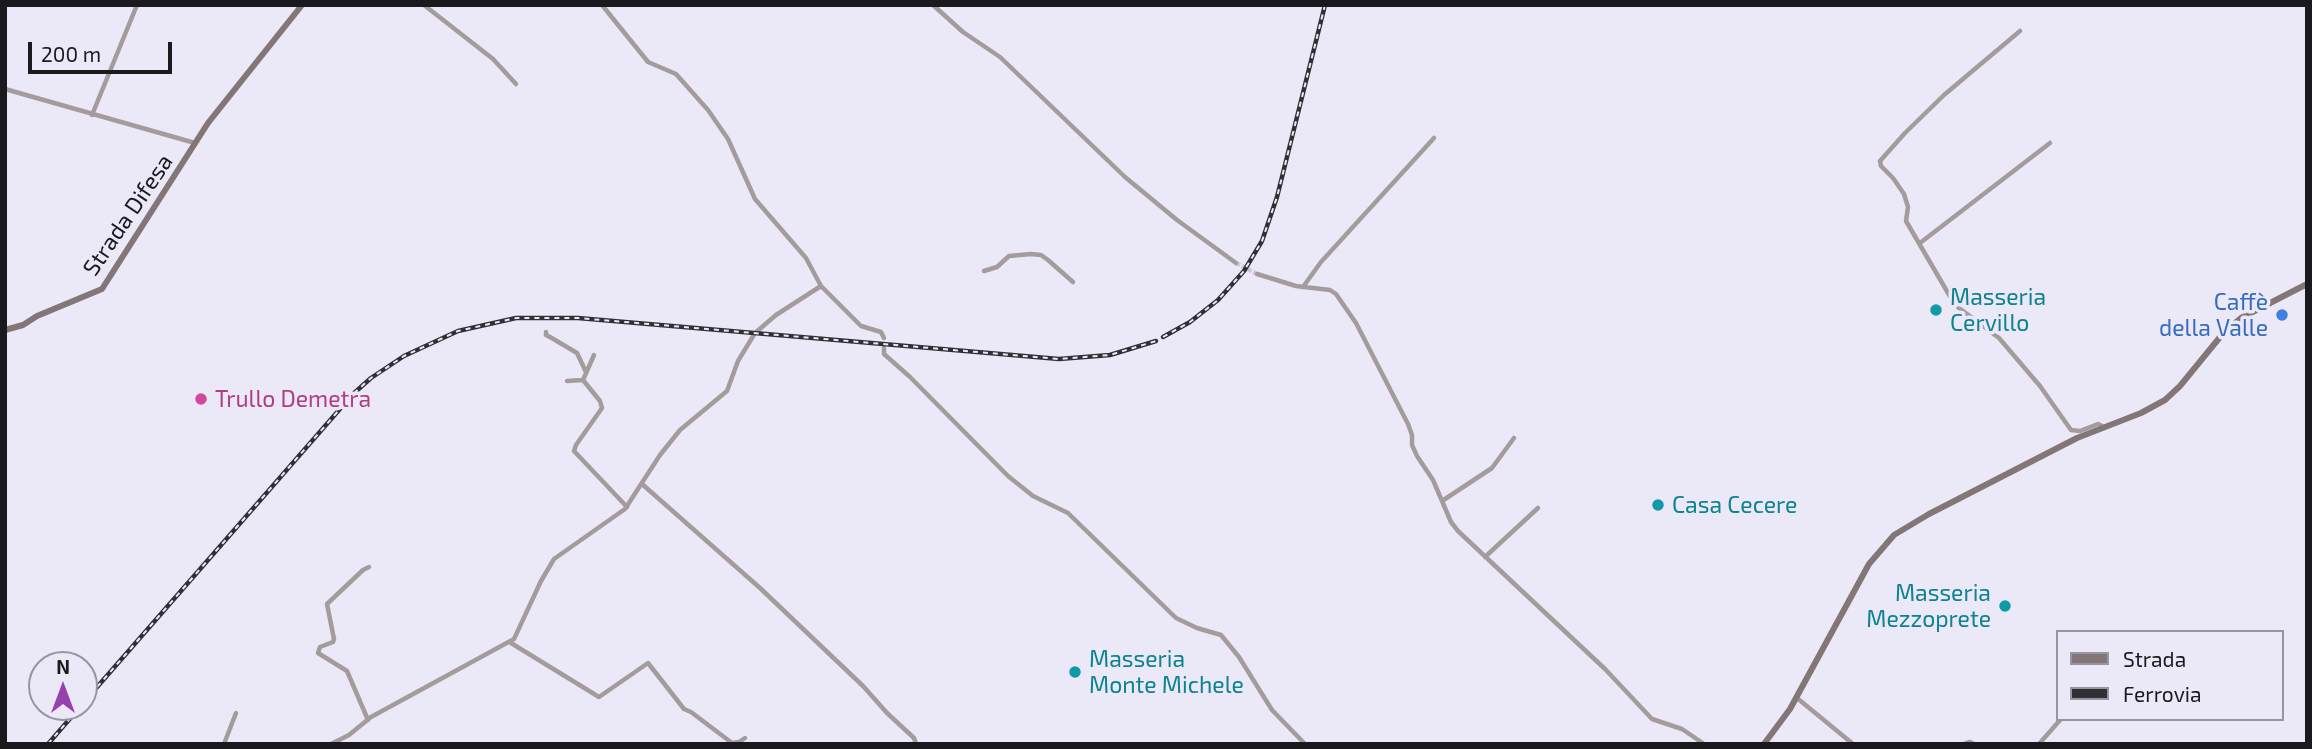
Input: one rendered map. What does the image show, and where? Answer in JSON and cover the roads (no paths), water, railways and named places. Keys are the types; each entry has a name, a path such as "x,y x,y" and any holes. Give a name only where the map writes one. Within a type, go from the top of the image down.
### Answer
{"main road":[{"name":"Strada Difesa","path":"5,330 102,289 222,104 302,5"},
{"path":"1764,744 1776,731 1797,698 1869,564 1894,535 1929,514 2102,426 2141,413 2165,400 2180,386 2225,331 2241,318 2307,284"}],"street":[{"path":"92,115 137,5"},
{"path":"424,5 493,59 516,85"},
{"path":"602,5 648,62 676,74 708,110 728,139 755,199 806,258 821,286 861,326 881,332 884,338"},
{"path":"933,5 963,32 1000,57 1125,177 1177,220 1236,262"},
{"path":"2020,31 1944,95 1880,161 1881,166 1904,194 1908,207 1906,221 1955,305 1999,338 2040,386 2071,430 2080,431 2098,424 2102,426"},
{"path":"5,89 195,143"},
{"path":"1303,288 1321,262 1434,138"},
{"path":"1920,244 2050,143"},
{"path":"985,271 997,267 1009,256 1041,255 1073,282"},
{"path":"1258,274 1303,288 1329,290 1342,301 1409,424 1412,445 1417,456 1458,531 1605,669 1652,719 1682,729 1704,744"},
{"path":"331,744 448,674 510,642 517,634 554,559 627,507 660,455 680,430 727,391 738,361 755,333 776,315 821,286"},
{"path":"546,332 546,335 577,353 586,372"},
{"path":"884,348 884,354 1008,476 1033,496 1068,513 1176,618 1221,635 1240,657 1272,710 1305,744"},
{"path":"583,380 594,355"},
{"path":"567,381 583,380"},
{"path":"583,380 600,401 602,408 576,444 574,451 627,507"},
{"path":"1442,501 1492,468 1514,438"},
{"path":"642,484 760,588 863,686 914,738 916,744"},
{"path":"1485,557 1538,508"},
{"path":"368,720 347,671 318,653 320,647 333,642 334,639 327,604 369,567"},
{"path":"510,642 599,697 648,663 684,709 730,742 736,744 745,738"},
{"path":"1797,698 1853,744"},
{"path":"224,744 236,713"},
{"path":"2039,744 2059,721"},
{"path":"1964,744 1973,744"}],"tunnel":[{"path":"1236,263 1257,274"}],"railway":[{"path":"1163,337 1190,322 1218,300 1244,271 1262,241 1277,197 1325,5"},
{"path":"98,686 353,394 404,356 458,331 516,318 578,318 1059,359 1110,355 1156,341"},
{"path":"48,744 68,721"}],"place":[{"name":"Masseria Cervillo","path":"1936,310"},
{"name":"Caffè della Valle","path":"2282,315"},
{"name":"Trullo Demetra","path":"201,399"},
{"name":"Casa Cecere","path":"1658,505"},
{"name":"Masseria Mezzoprete","path":"2005,606"},
{"name":"Masseria Monte Michele","path":"1075,672"}]}
